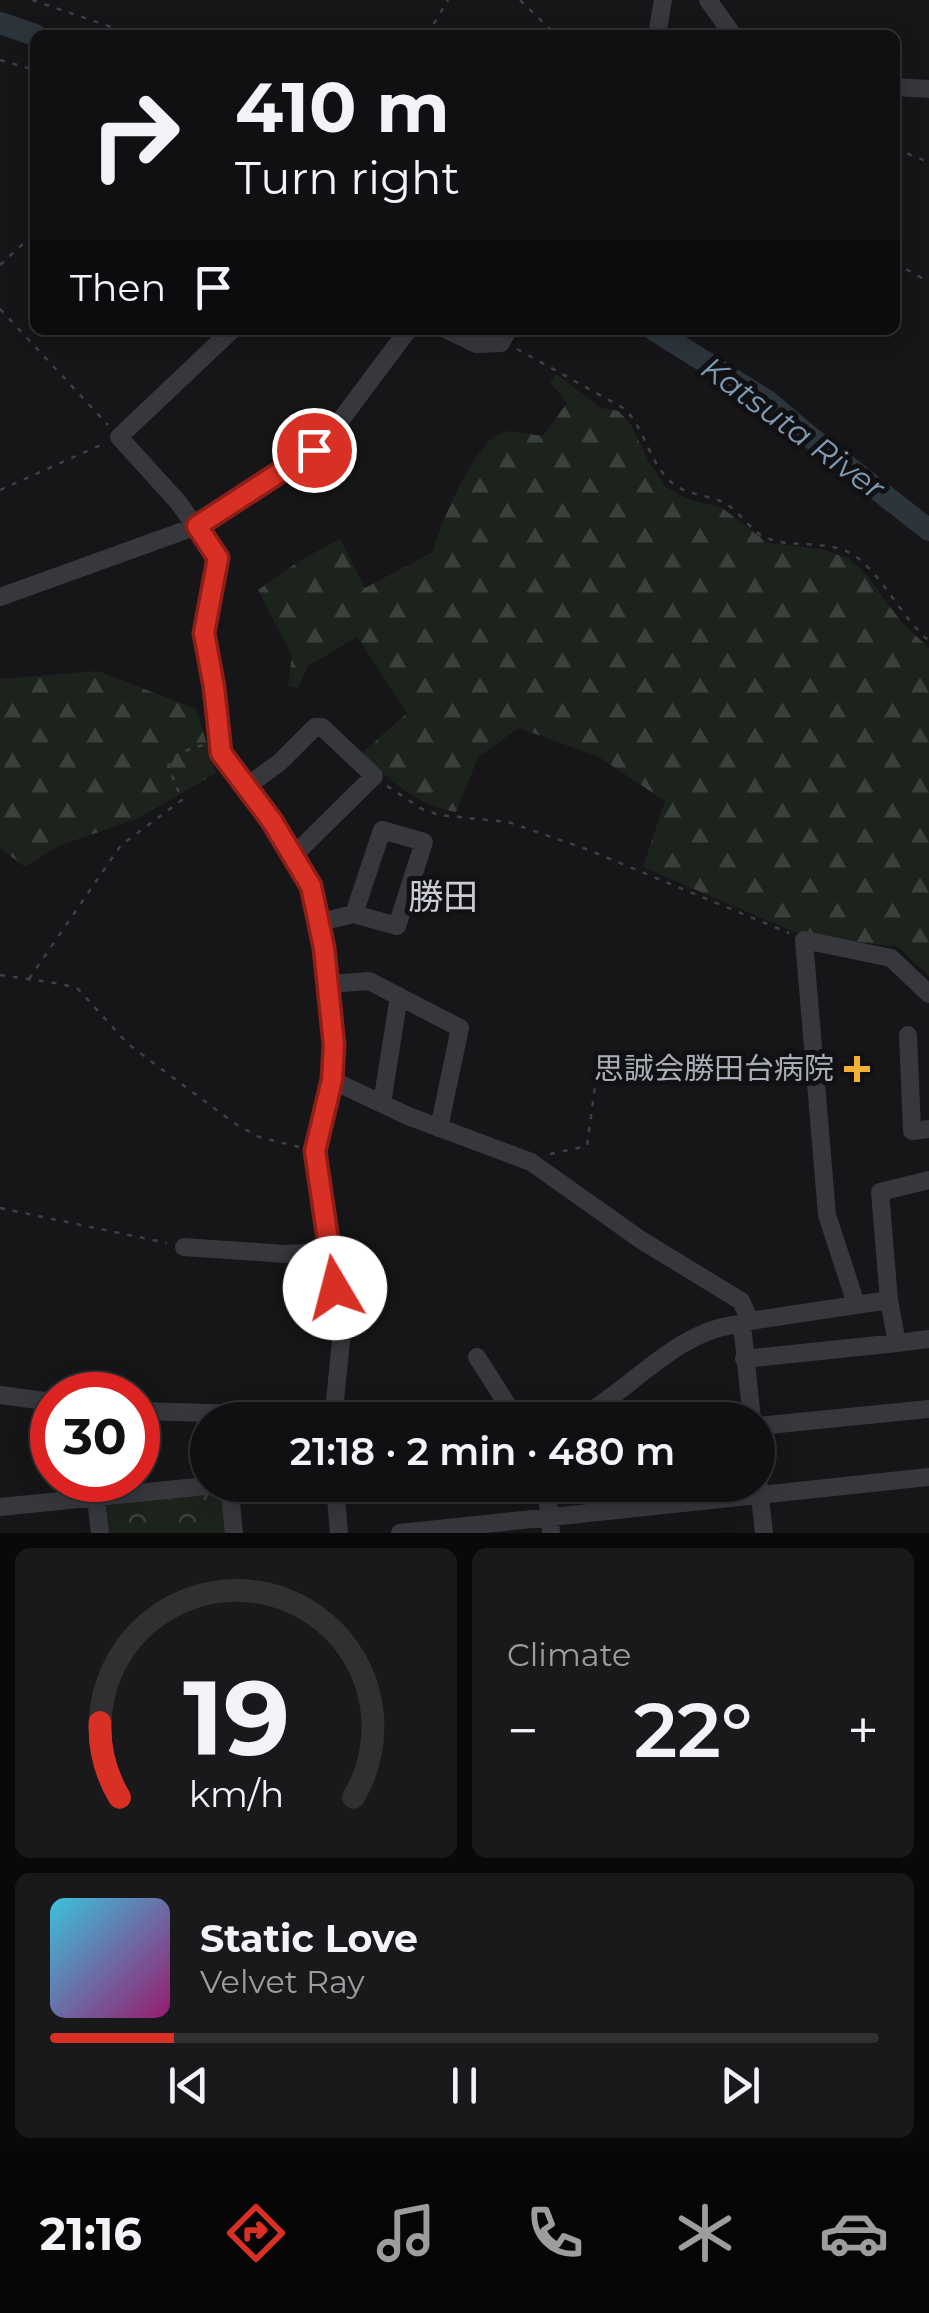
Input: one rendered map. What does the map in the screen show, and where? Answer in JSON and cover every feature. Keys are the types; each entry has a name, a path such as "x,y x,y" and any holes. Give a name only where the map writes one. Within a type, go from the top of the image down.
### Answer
{"street":[{"path":"658,30 663,0"},
{"path":"708,0 729,30"},
{"path":"900,87 929,89"},
{"path":"227,335 119,437 197,526 218,558 204,633 221,753 311,886 320,922 334,1045 332,1080 315,1151 342,1340 335,1402"},
{"path":"0,597 197,526 314,450 360,397 404,335"},
{"path":"457,335 476,344 504,337"},
{"path":"246,787 280,762 314,727 322,727 374,776 293,856"},
{"path":"320,922 354,914 397,926 424,842 382,830 354,914"},
{"path":"856,1304 827,1215 804,940 890,958 929,994"},
{"path":"328,984 369,981 460,1028 439,1128"},
{"path":"382,1104 399,996"},
{"path":"908,1035 912,1130 929,1129"},
{"path":"332,1080 439,1128 524,1159 553,1175 641,1240 741,1301 746,1322 744,1359 750,1402"},
{"path":"897,1343 889,1300 880,1192 929,1180"},
{"path":"184,1247 285,1254 330,1252"},
{"path":"606,1402 676,1346 729,1325 889,1300"},
{"path":"744,1359 929,1339"},
{"path":"477,1356 505,1402"},
{"path":"0,1395 30,1399"},
{"path":"775,1424 929,1409"},
{"path":"160,1413 190,1415"},
{"path":"775,1487 929,1478"},
{"path":"160,1492 190,1488"},
{"path":"0,1507 60,1502"},
{"path":"96,1502 100,1533"},
{"path":"230,1502 234,1533"},
{"path":"336,1502 339,1533"},
{"path":"400,1533 550,1525 674,1502"},
{"path":"760,1502 764,1533"},
{"path":"620,1511 622,1533"}],"path":[{"path":"32,0 120,30"},
{"path":"430,30 448,0"},
{"path":"520,0 551,30"},
{"path":"0,60 30,69"},
{"path":"900,151 929,162"},
{"path":"0,265 30,238"},
{"path":"900,265 929,282"},
{"path":"0,309 119,437 0,490"},
{"path":"504,337 604,400 625,409 636,420 654,460 671,483 724,502 762,536 825,544 852,554 929,641"},
{"path":"28,980 121,845 182,800 168,766 179,753 218,739"},
{"path":"374,776 422,809 508,822 586,849 804,940"},
{"path":"0,975 78,990 128,1044 234,1124 259,1137 315,1151"},
{"path":"524,1159 587,1146 601,1042"},
{"path":"0,1208 184,1247"}],"green space":[{"path":"556,374 601,408 618,411 630,423 666,487 688,499 722,508 768,543 822,549 849,559 864,572 903,624 929,648 929,976 898,947 799,934 643,867 665,801 599,757 519,728 478,757 456,812 416,798 361,754 407,713 357,637 308,666 298,688 288,686 292,656 258,590 340,539 365,588 433,552 451,504 482,449 504,432 543,436 567,403 550,382"},
{"path":"98,671 196,709 216,773 137,819 58,846 25,867 0,848 0,679"},
{"path":"190,1494 190,1502 226,1502 229,1533 105,1533 101,1503 160,1502 160,1497"}],"waterway":[{"name":"Katsuta River","path":"0,23 30,33"},
{"name":"Katsuta River","path":"662,335 769,402 929,530"}],"place":[{"name":"思誠会勝田台病院","path":"857,1069"}],"district":[{"name":"勝田","path":"443,897"}],"route":[{"path":"314,450 197,526 218,558 204,633 221,753 290,850 311,886 320,922 334,1045 332,1080 315,1151 335,1288"}]}
